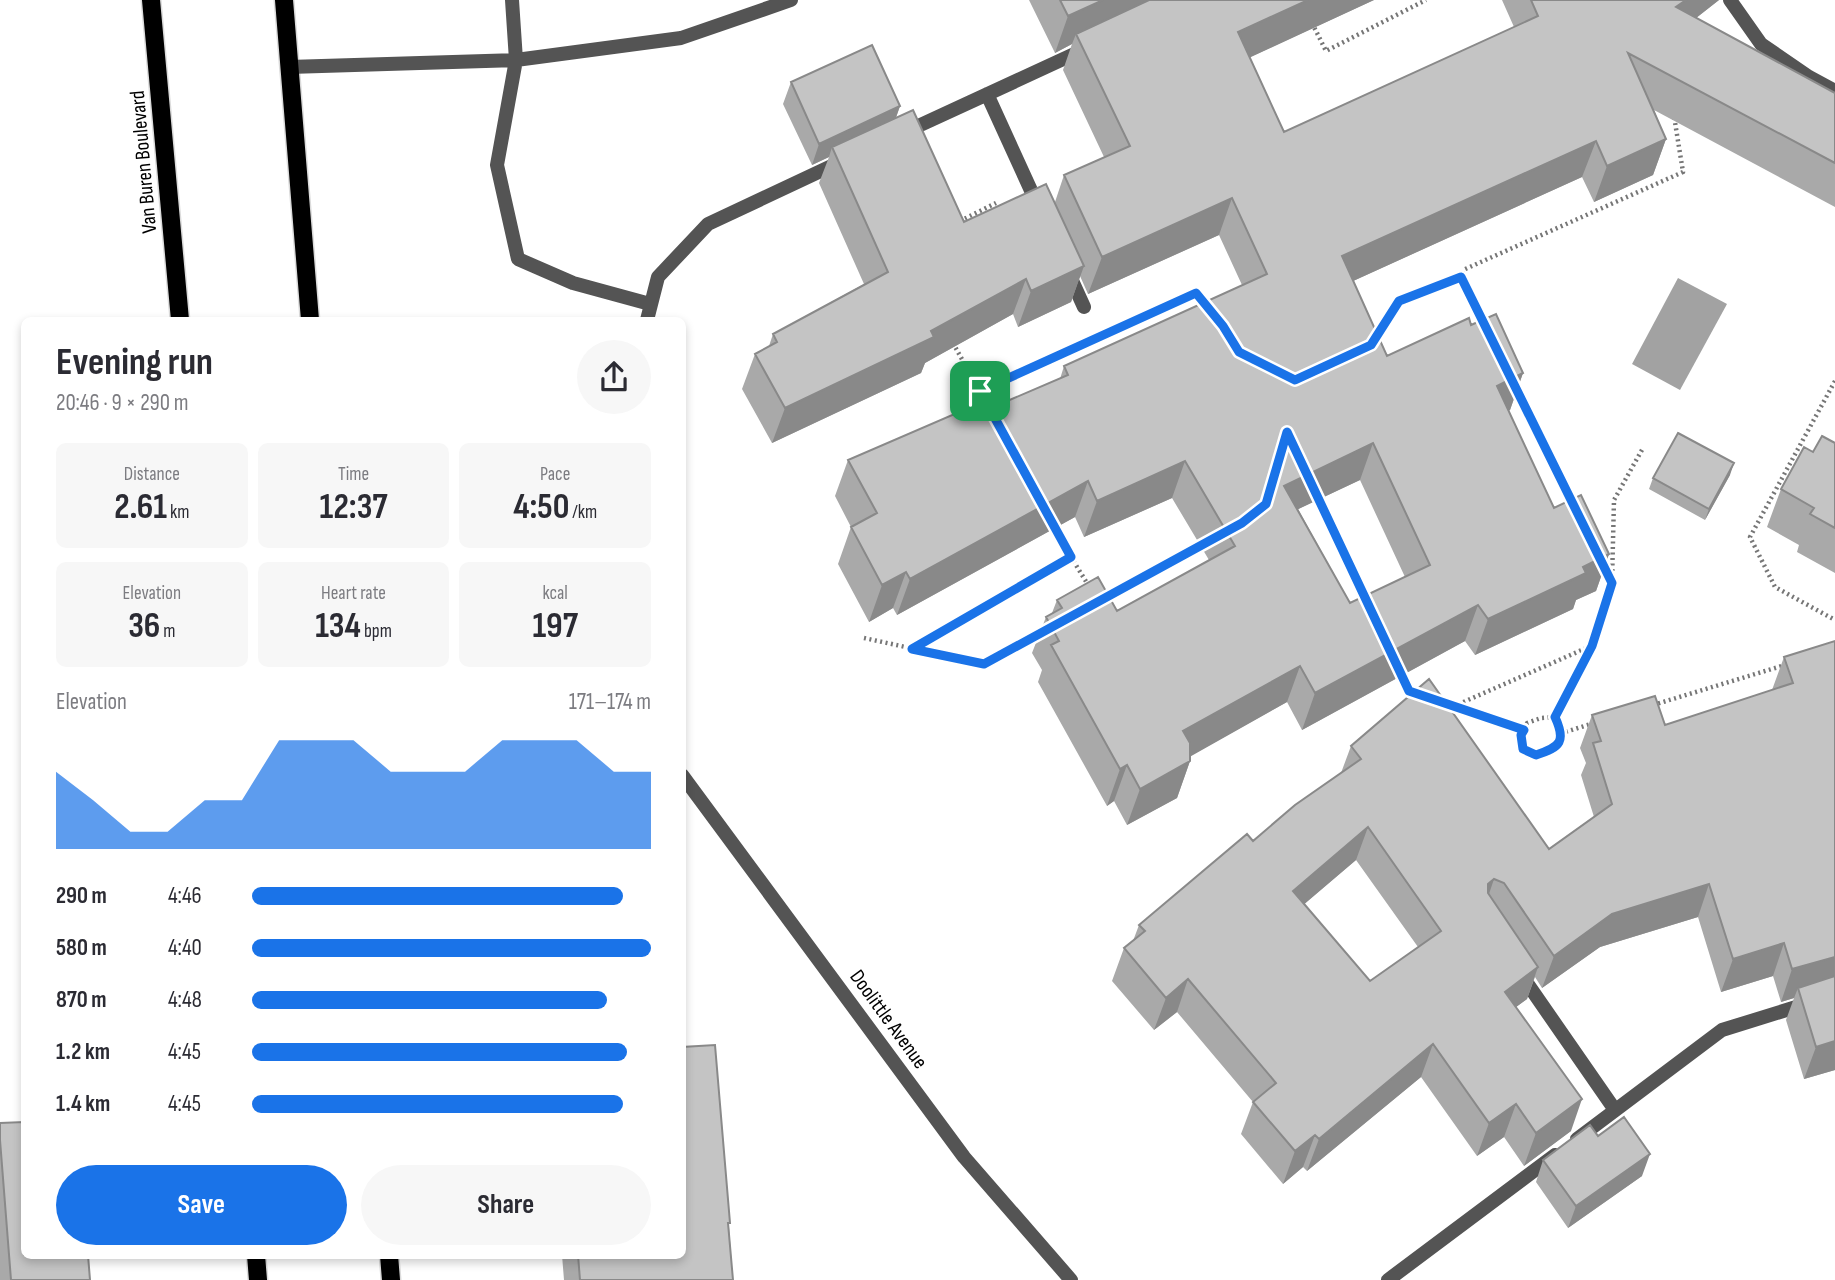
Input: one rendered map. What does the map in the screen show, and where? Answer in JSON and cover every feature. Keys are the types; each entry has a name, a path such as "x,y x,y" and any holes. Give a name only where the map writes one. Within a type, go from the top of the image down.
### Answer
{"main road":[{"name":"Van Buren Boulevard","path":"152,0 180,317"},
{"path":"284,0 310,317"},
{"path":"256,1259 258,1280"},
{"path":"389,1259 391,1280"}],"street":[{"path":"512,0 516,60 497,166 517,259 573,283 650,304"},
{"path":"289,67 516,60 681,38 791,0"},
{"path":"1730,0 1761,44 1809,77 1835,91"},
{"path":"886,141 1095,44"},
{"path":"987,94 1046,223"},
{"path":"648,317 658,277 708,224 849,158"},
{"path":"1062,259 1084,307"},
{"name":"Doolittle Avenue","path":"686,780 964,1157 1071,1280"},
{"path":"1514,965 1615,1110"},
{"path":"1388,1280 1722,1030 1835,995"}],"path":[{"path":"1311,20 1326,51 1426,0"},
{"path":"1486,327 1461,277 1463,270 1683,172 1673,107"},
{"path":"948,226 1030,187"},
{"path":"1371,345 1399,301 1461,277"},
{"path":"1107,333 1196,293 1209,309"},
{"path":"947,332 993,415"},
{"path":"980,391 1094,339"},
{"path":"1510,376 1576,511"},
{"path":"1835,381 1750,537 1774,587 1835,620"},
{"path":"1555,717 1592,646 1612,583 1614,500 1643,448"},
{"path":"1317,494 1369,605"},
{"path":"1052,522 1091,590"},
{"path":"1097,601 1206,543"},
{"path":"912,649 1071,557"},
{"path":"1600,559 1612,583"},
{"path":"864,638 984,664 1052,626"},
{"path":"1452,707 1592,646"},
{"path":"1640,709 1796,662"},
{"path":"1398,667 1409,691 1420,695"},
{"path":"1441,703 1524,730"},
{"path":"1555,717 1562,733 1561,741 1552,750 1536,755 1523,749 1521,735 1527,723 1555,717"},
{"path":"1562,733 1601,721"}],"shaded area":[{"path":"1678,278 1727,304 1680,390 1632,364"}],"building":[{"path":"1060,0 1103,0 1068,16"},
{"path":"1149,0 1308,0 1238,32 1284,132 1538,16 1531,0 1686,0 1676,7 1835,93 1835,163 1628,53 1666,139 1607,166 1596,141 1342,256 1387,356 1469,318 1471,325 1496,314 1523,373 1497,386 1554,508 1581,495 1609,554 1583,567 1586,573 1488,619 1478,605 1315,693 1300,666 1183,731 1190,743 1190,761 1140,789 1127,765 1120,769 1051,645 1059,641 1046,617 1062,608 1057,600 1098,577 1117,611 1235,546 1185,461 1097,501 1088,481 910,579 906,572 882,585 851,527 877,513 848,460 973,406 977,414 1068,375 1064,366 1267,274 1232,198 1102,257 1064,175 1130,146 1076,34","holes":["1373,443 1430,565 1350,603 1284,486"]},
{"path":"872,45 900,106 819,144 791,82"},
{"path":"913,110 964,222 1046,184 1084,266 1031,291 1026,279 931,331 934,337 785,408 755,354 777,342 773,334 888,272 832,147"},
{"path":"1678,433 1734,463 1709,509 1653,478"},
{"path":"1822,436 1835,443 1835,528 1810,514 1814,508 1781,489 1804,447 1813,452"},
{"path":"1835,641 1835,957 1792,969 1784,943 1733,959 1709,884 1612,914 1554,956 1504,883 1494,879 1488,884 1488,893 1538,967 1505,992 1582,1099 1536,1133 1516,1104 1489,1123 1433,1044 1319,1139 1315,1135 1295,1151 1253,1102 1276,1083 1188,979 1166,998 1124,948 1145,931 1139,925 1247,834 1253,841 1295,805 1361,759 1351,746 1429,679 1549,849 1612,804 1593,743 1601,741 1592,715 1655,696 1665,725 1793,683 1784,657","holes":["1368,827 1441,931 1370,981 1293,891"]},
{"path":"1835,976 1835,1041 1816,1047 1798,988"},
{"path":"715,1045 733,1280 580,1280 578,1259 686,1259 686,1047"},
{"path":"1624,1117 1650,1154 1576,1206 1543,1160 1590,1125 1598,1136"},
{"path":"21,1122 21,1259 88,1259 90,1280 11,1280 0,1123"}],"route":[{"path":"1461,277 1612,583 1592,646 1555,717 1562,733 1561,741 1552,750 1536,755 1523,749 1521,735 1524,730 1409,691 1287,432 1266,504 1242,523 984,664 912,649 1071,557 980,391 1196,293 1223,326 1239,352 1295,380 1371,345 1399,301 1461,277"}]}
